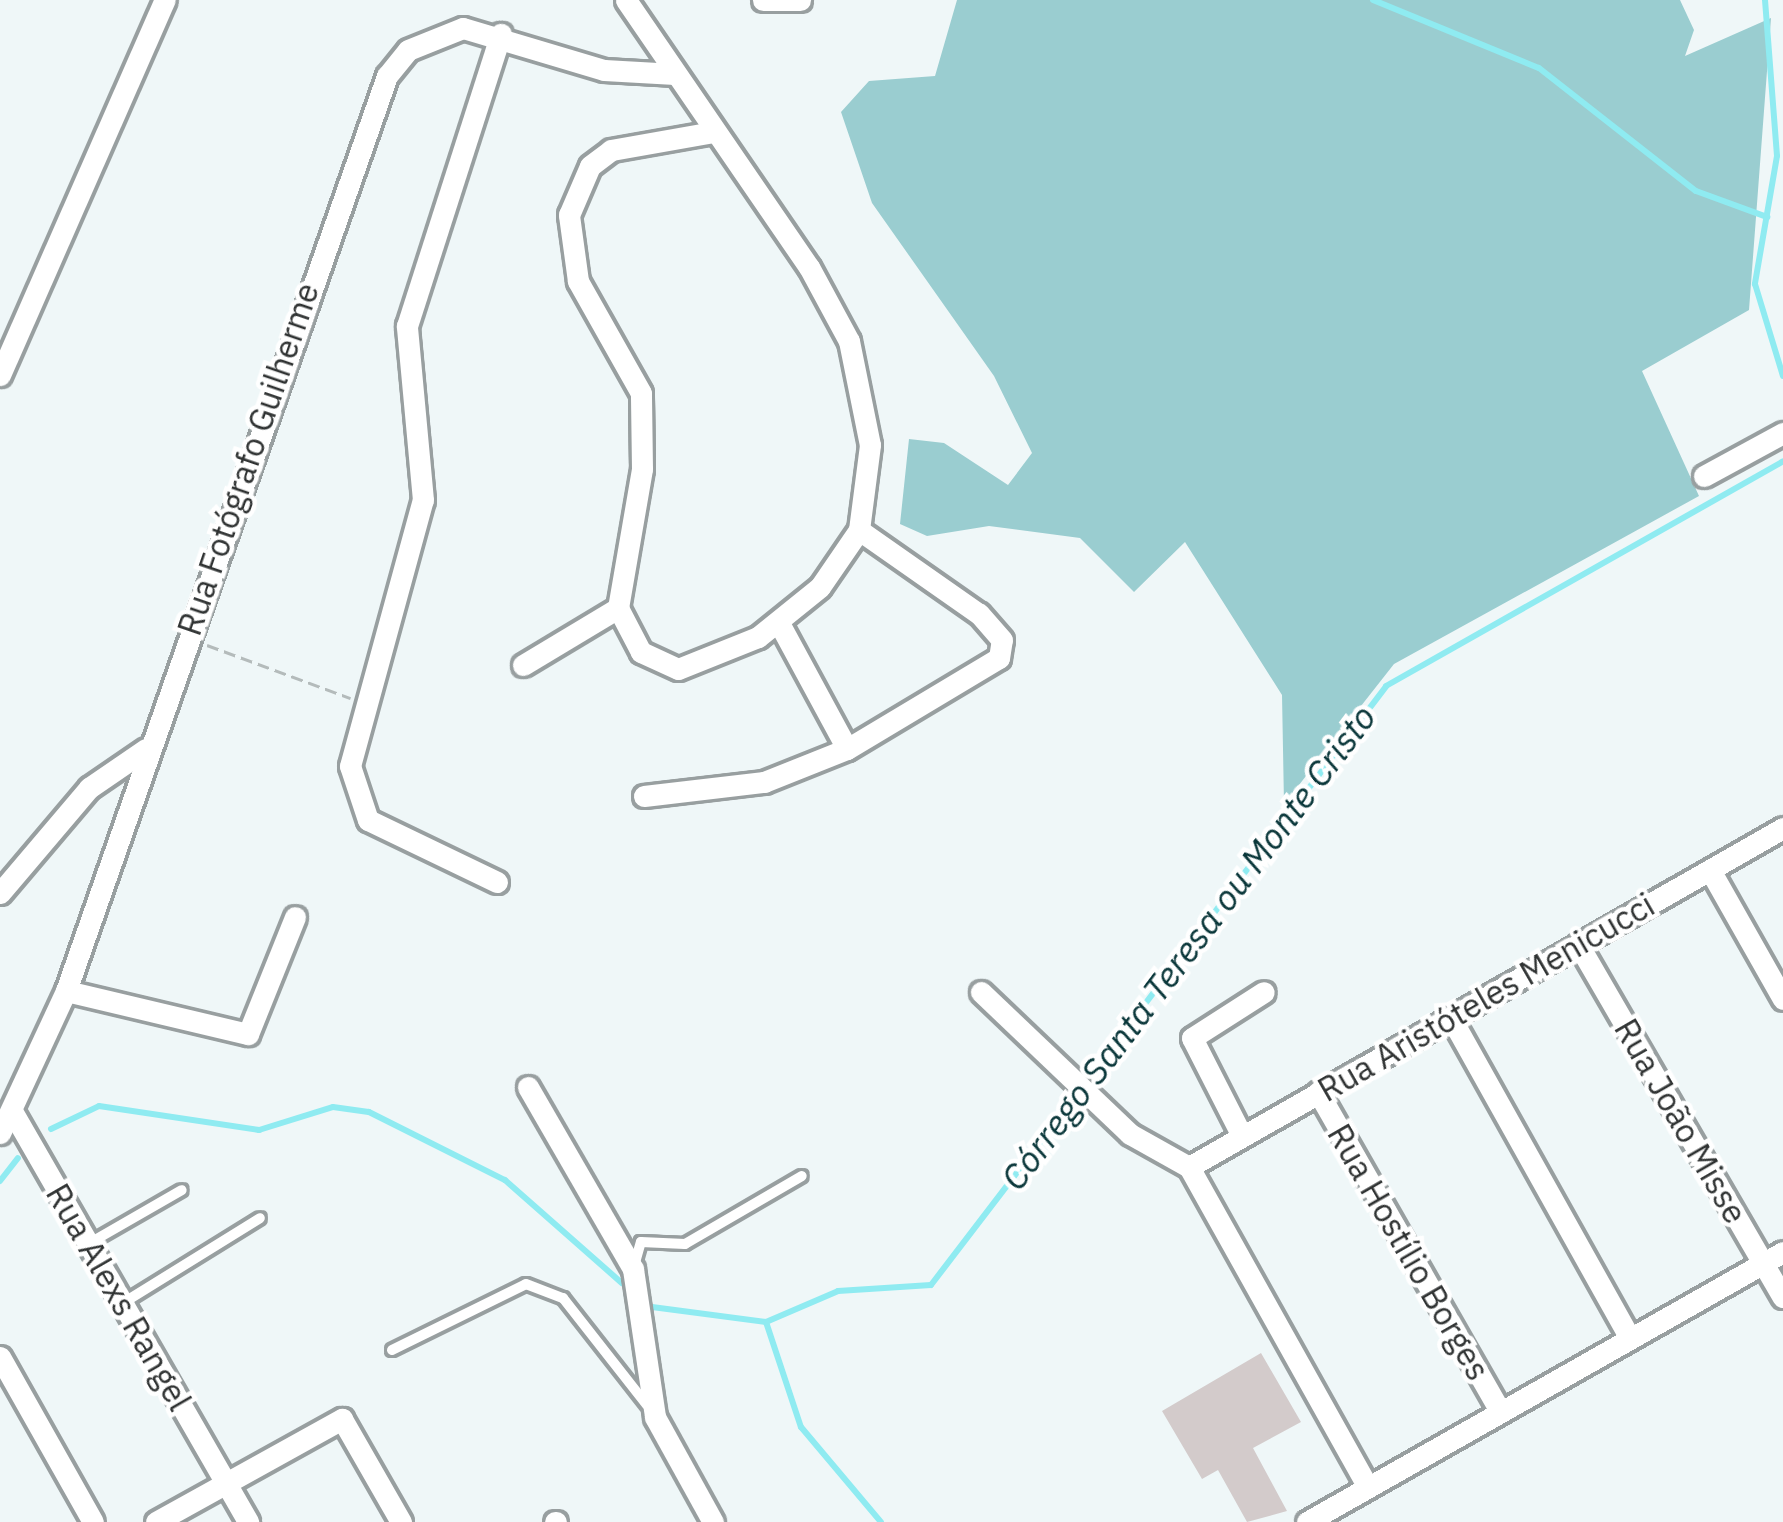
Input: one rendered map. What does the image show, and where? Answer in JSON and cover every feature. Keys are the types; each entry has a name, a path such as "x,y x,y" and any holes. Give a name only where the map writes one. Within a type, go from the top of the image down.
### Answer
{"street":[{"path":"0,376 165,0"},
{"path":"626,0 713,132 849,341 870,445 859,530 779,623 678,669 641,652 618,608 642,469 640,393 578,281 568,214 590,166 611,150 713,132"},
{"path":"764,0 800,0"},
{"name":"Rua Fotógrafo Guilherme","path":"0,1133 66,991 146,749 387,76 439,34 501,34 604,70 675,74"},
{"path":"497,882 409,847 359,808 350,766 363,703 423,500 406,326 501,34"},
{"path":"1704,476 1783,433"},
{"path":"644,796 726,793 847,748 1003,648 979,614 859,530"},
{"path":"524,665 618,608"},
{"path":"779,623 847,748"},
{"path":"0,893 89,788 146,749"},
{"name":"Rua Aristóteles Menicucci","path":"1189,1167 1783,828"},
{"path":"1710,870 1783,999"},
{"path":"66,991 248,1034 295,916"},
{"name":"Rua João Misse","path":"1578,944 1773,1257 1783,1297"},
{"path":"981,992 1091,1097 1189,1167 1368,1487"},
{"path":"1242,1136 1192,1038 1264,992"},
{"path":"1450,1018 1630,1338"},
{"path":"528,1087 633,1269 655,1417 713,1522"},
{"name":"Rua Hostílio Borges","path":"1318,1092 1500,1411"},
{"name":"Rua Alexs Rangel","path":"12,1112 248,1522"},
{"path":"1307,1522 1773,1257"},
{"path":"0,1357 93,1522"},
{"path":"156,1522 342,1419 401,1522"}],"lane":[{"path":"633,1269 641,1242 685,1244 802,1176"},
{"path":"88,1244 182,1190"},
{"path":"122,1304 260,1217"},
{"path":"392,1350 508,1285 544,1288 601,1337 655,1417"}],"path":[{"path":"186,637 363,703"}],"shaded area":[{"path":"957,0 1680,0 1694,30 1685,56 1771,18 1749,310 1642,371 1699,496 1394,664 1284,804 1282,695 1185,542 1134,592 1080,538 989,526 927,536 900,524 909,439 944,443 1008,485 1032,453 994,376 872,203 841,112 869,81 935,76"}],"building":[{"path":"1261,1353 1301,1422 1253,1448 1287,1511 1247,1522 1218,1470 1202,1479 1162,1411"}],"waterway":[{"path":"1373,0 1539,68 1696,191 1767,217"},
{"path":"1765,0 1777,156 1755,284 1783,376"},
{"name":"Córrego Santa Teresa ou Monte Cristo","path":"1085,1083 1386,686 1783,461"},
{"name":"Córrego Santa Teresa ou Monte Cristo","path":"652,1307 766,1322 838,1291 931,1285 1077,1094"},
{"name":"Córrego Santa Teresa ou Monte Cristo","path":"51,1129 99,1106 259,1130 333,1107 369,1112 505,1180 622,1283"},
{"name":"Córrego Santa Teresa ou Monte Cristo","path":"0,1181 18,1158"},
{"path":"766,1322 801,1427 881,1522"}]}
